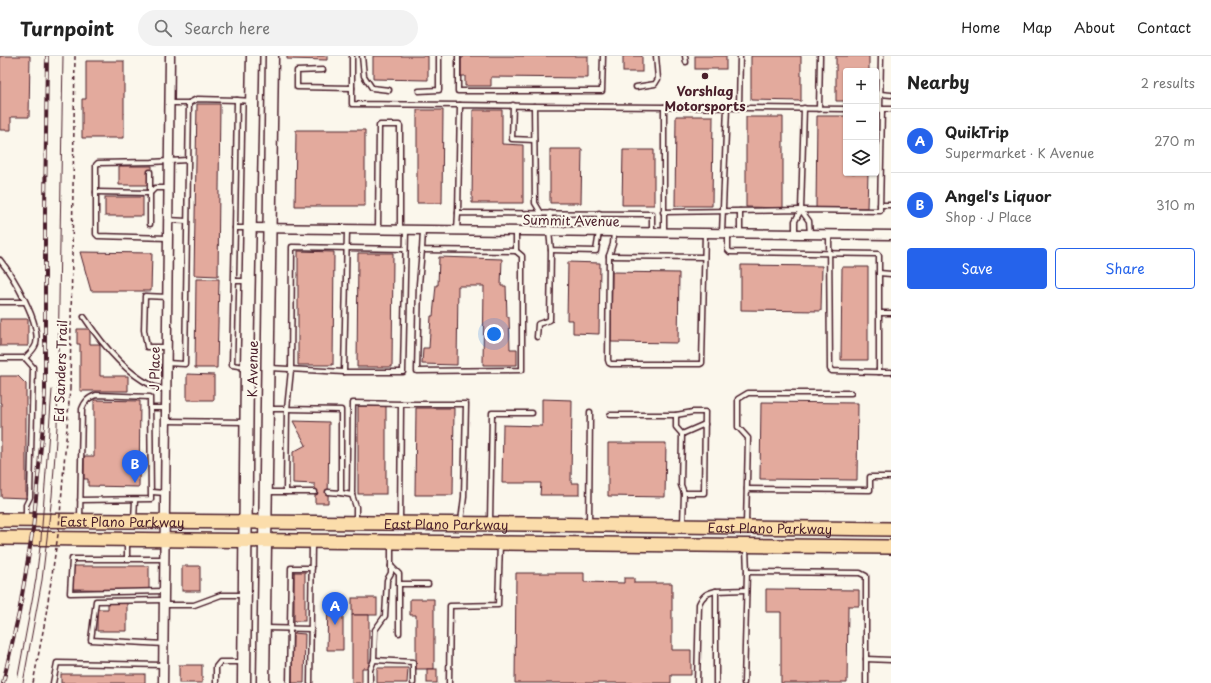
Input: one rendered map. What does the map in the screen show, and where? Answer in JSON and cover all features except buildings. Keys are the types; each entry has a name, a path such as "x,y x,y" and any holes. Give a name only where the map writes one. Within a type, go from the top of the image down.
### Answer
{"main road":[{"name":"K Avenue","path":"244,683 253,56"},
{"name":"K Avenue","path":"263,683 266,368 272,56"},
{"path":"248,367 266,368"},
{"name":"East Plano Parkway","path":"0,520 79,522 165,521 891,529"},
{"path":"391,542 400,524"},
{"path":"490,524 500,542"},
{"path":"589,525 589,544"},
{"path":"746,527 746,546"},
{"name":"East Plano Parkway","path":"0,538 500,542 746,546 891,546"}],"street":[{"name":"J Place","path":"163,683 170,56"},
{"name":"Summit Avenue","path":"251,228 891,235"}],"lane":[{"path":"352,56 352,104 843,109"},
{"path":"362,56 364,76 372,88 389,90"},
{"path":"419,91 439,90 440,56"},
{"path":"458,56 458,91 602,91 603,56"},
{"path":"636,87 655,84 658,79 656,56"},
{"path":"686,56 686,62"},
{"path":"739,107 740,56"},
{"path":"819,108 820,56"},
{"path":"664,212 801,210 880,211 879,109 881,56"},
{"path":"323,70 297,70 297,87 352,88"},
{"path":"880,94 891,95"},
{"path":"170,103 189,103 197,99 252,101"},
{"path":"237,100 232,365 248,367"},
{"path":"166,363 185,364 189,103"},
{"path":"457,231 460,105"},
{"path":"513,106 512,139 534,140"},
{"path":"534,106 535,203 541,213"},
{"path":"664,107 664,233"},
{"path":"727,107 724,211 725,233 728,250 730,252 878,254 880,256 880,372"},
{"path":"795,234 795,221 801,210 804,108"},
{"path":"879,109 891,109"},
{"path":"266,368 344,372 403,372 405,249 399,125 379,126 378,230"},
{"path":"168,238 98,236 96,234 96,165 98,163 150,164 187,160"},
{"path":"150,172 150,224"},
{"path":"96,192 150,193 155,188 169,188"},
{"path":"880,205 891,205"},
{"path":"801,210 809,221 810,234"},
{"path":"740,211 740,233"},
{"path":"458,213 652,214 652,233"},
{"path":"538,337 538,324 550,320 552,250 549,232 550,213"},
{"path":"552,250 596,251 600,213"},
{"path":"168,220 187,221"},
{"path":"235,228 251,228"},
{"path":"344,372 347,230"},
{"path":"422,250 516,251 522,256 522,370 444,372 417,371 419,284 423,230"},
{"path":"516,231 516,251"},
{"path":"614,232 614,244 609,256 608,360 611,364 702,363 705,233"},
{"path":"830,234 830,369 832,371 891,372"},
{"path":"286,492 287,409 292,370 292,247 405,249"},
{"path":"609,256 704,257"},
{"path":"0,260 11,274 36,328 36,344 33,351 25,358 0,358"},
{"path":"880,273 891,274"},
{"path":"234,281 250,281"},
{"path":"167,347 147,347 144,330 144,316 145,296 168,296"},
{"path":"0,302 25,302"},
{"path":"880,313 891,313"},
{"path":"84,317 94,333 128,369 152,386 166,390"},
{"path":"25,358 33,368 30,497 26,504 25,521"},
{"path":"746,527 748,438 738,427 738,399 748,393 851,393"},
{"path":"79,522 82,408 85,401 96,396 150,397 151,499 80,500"},
{"path":"356,523 356,507 352,495 354,403 466,404 464,497 461,524"},
{"path":"400,524 402,404"},
{"path":"150,408 166,408"},
{"path":"266,409 341,410 341,493"},
{"path":"589,525 590,412"},
{"path":"610,415 676,415 693,412 705,412 704,493 684,493"},
{"path":"490,524 492,413 532,413"},
{"path":"676,415 676,427 682,434 681,485 684,493 683,526"},
{"path":"166,421 247,422"},
{"path":"682,434 705,424"},
{"path":"747,489 870,490 870,477 891,477"},
{"path":"152,492 165,493"},
{"path":"265,492 315,492"},
{"path":"328,492 352,495"},
{"path":"134,521 135,500"},
{"path":"127,539 127,558"},
{"path":"310,683 312,541"},
{"path":"370,683 370,670 374,660 375,630 386,616 386,580 391,573 391,542"},
{"path":"449,683 450,606 498,605 500,542"},
{"path":"744,683 747,572 746,546"},
{"path":"165,559 72,559 70,593 165,591"},
{"path":"391,566 399,574 399,633"},
{"path":"289,683 291,568 312,568"},
{"path":"747,572 860,573 866,576 866,683"},
{"path":"399,584 428,584"},
{"path":"697,683 699,604 701,598 706,594 716,591 746,590"},
{"path":"716,591 716,683"},
{"path":"164,644 91,640 96,601 194,605 221,595 245,595"},
{"path":"263,628 311,629"},
{"path":"866,659 891,660"},
{"path":"374,660 414,662 414,683"},
{"path":"216,683 216,667 220,662 244,662"},
{"path":"53,683 57,663 163,665"}],"path":[{"name":"Ed Sanders Trail","path":"33,683 45,620 59,528 70,389 75,56"}],"tram line":[{"path":"23,683 42,580 52,496 57,426 63,56"},
{"path":"18,676 36,579 41,539 52,390"}],"railway":[{"path":"3,683 19,613 33,529 43,425 45,392 47,56"}],"place":[{"name":"Vorshlag Motorsports","path":"705,76"},
{"name":"Angel's Liquor","path":"135,483"},
{"name":"QuikTrip","path":"335,625"}]}
